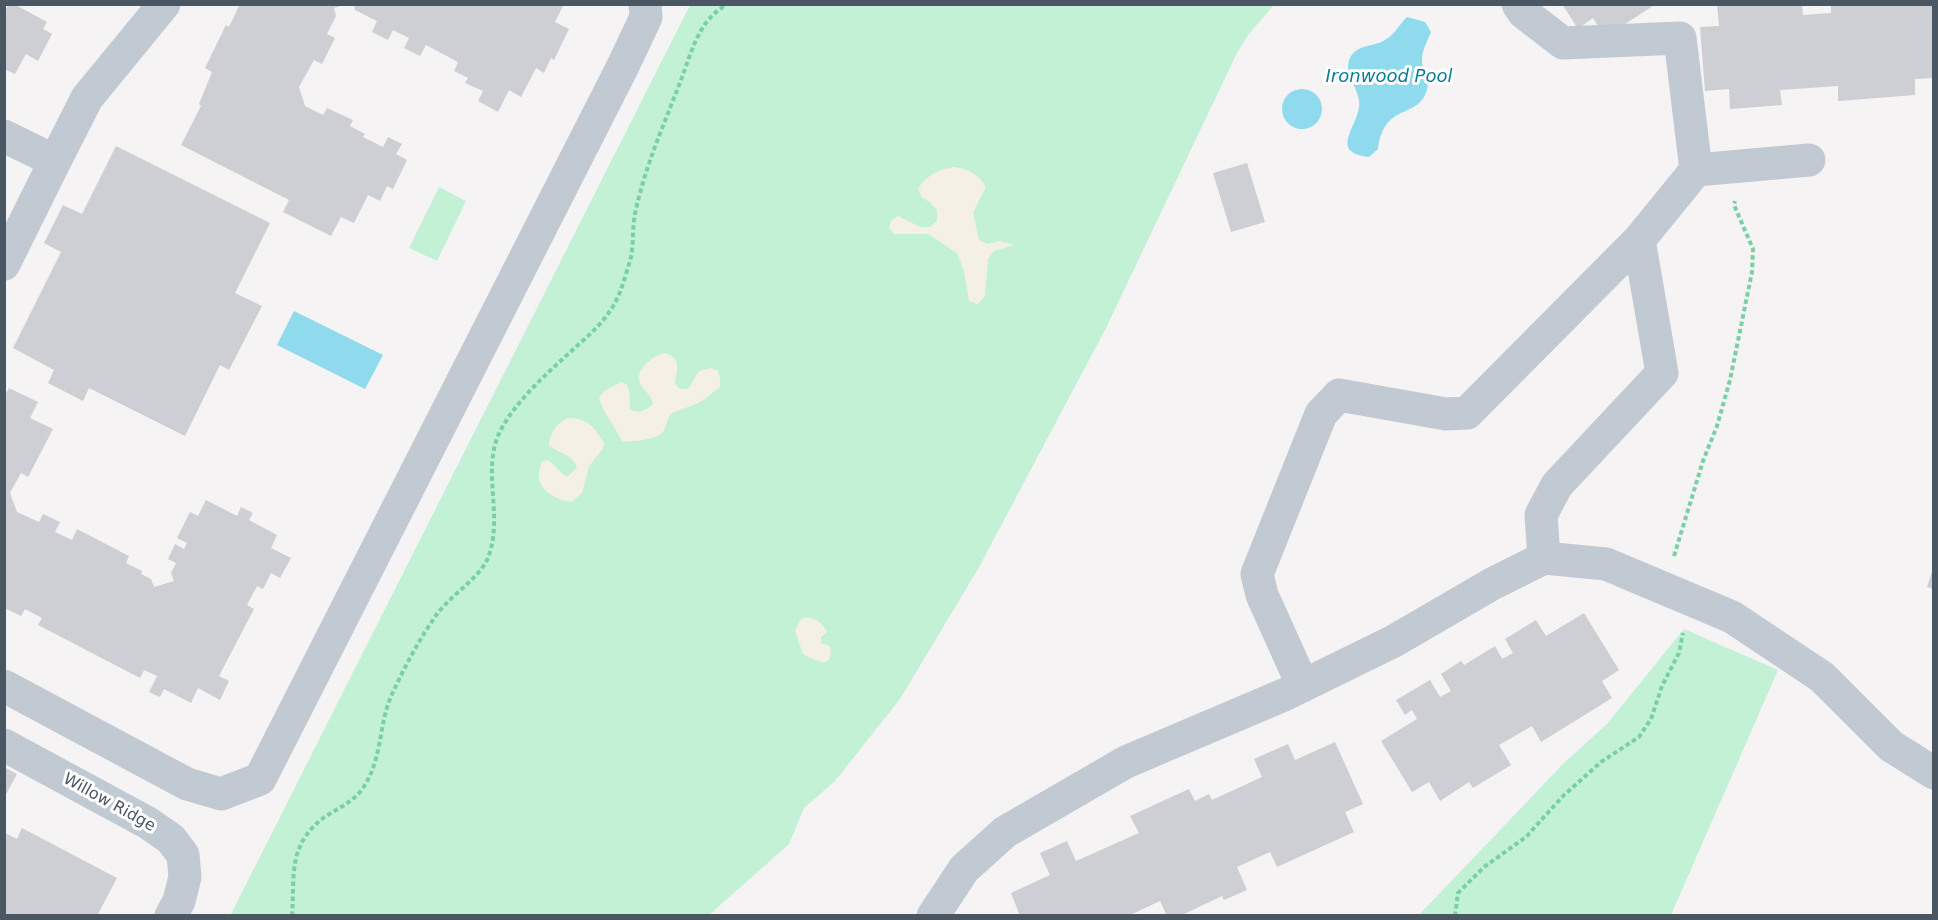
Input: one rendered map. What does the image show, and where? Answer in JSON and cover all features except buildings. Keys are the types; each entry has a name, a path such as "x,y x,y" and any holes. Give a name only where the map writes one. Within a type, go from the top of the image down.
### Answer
{"street":[{"path":"4,264 87,98 164,4"},
{"path":"4,686 187,784 221,794 260,779 623,66 646,16 645,4"},
{"path":"1518,4 1524,14 1563,43 1680,38 1696,170"},
{"path":"4,136 55,161"},
{"path":"1303,686 1262,595 1257,574 1321,414 1339,395 1446,414 1467,413 1639,240 1696,170 1809,160"},
{"path":"1544,558 1541,515 1557,485 1662,373 1639,240"},
{"path":"933,915 964,869 1005,832 1126,762 1303,686 1394,641 1492,584 1544,558 1606,564 1732,617 1822,677 1891,746 1934,772"},
{"name":"Willow Ridge","path":"4,745 148,823 171,839 183,855 185,877 179,901 171,915"}],"path":[{"path":"291,915 294,887 293,867 299,847 308,832 360,792 378,758 383,723 392,694 437,615 454,594 472,580 487,560 493,533 495,498 491,476 494,443 503,425 524,395 607,318 619,294 631,256 635,212 662,127 694,42 710,18 726,4"}],"green space":[{"path":"690,5 1274,5 1248,35 1236,55 1106,328 978,569 900,699 835,781 804,808 789,844 709,915 230,916"},
{"path":"439,187 466,201 437,261 409,248"},
{"path":"1684,629 1778,670 1671,915 1419,915 1564,763 1607,724"}],"sand":[{"path":"955,167 973,173 986,187 973,213 979,240 988,244 1000,241 1014,245 994,251 988,259 985,296 978,304 969,301 964,271 957,253 928,234 894,234 889,228 891,221 898,216 920,227 930,227 937,221 937,210 930,202 922,198 918,189 934,174"},
{"path":"665,353 676,361 675,383 679,388 688,389 699,371 711,368 718,371 720,387 699,402 671,414 660,435 644,440 622,441 599,398 604,391 621,382 628,388 630,409 642,411 648,408 653,404 639,381 639,375 648,362"},
{"path":"569,418 586,422 604,444 589,466 582,493 572,502 550,494 545,490 539,478 542,462 547,460 567,477 577,468 573,460 549,445 555,428"},
{"path":"803,618 817,621 827,632 821,637 821,643 830,646 831,654 827,661 818,661 803,654 795,631"}],"water":[{"name":"Ironwood Pool","path":"1407,17 1425,22 1431,32 1422,59 1428,80 1425,95 1414,107 1393,118 1386,125 1378,149 1369,157 1356,154 1349,149 1348,143 1359,109 1358,95 1349,72 1349,61 1358,49 1388,38"},
{"path":"1302,89 1310,90 1316,95 1321,101 1321,117 1316,123 1310,128 1302,129 1294,128 1288,123 1283,117 1282,109 1283,101 1288,95 1294,90"},
{"path":"294,311 383,355 365,389 277,345"}]}
